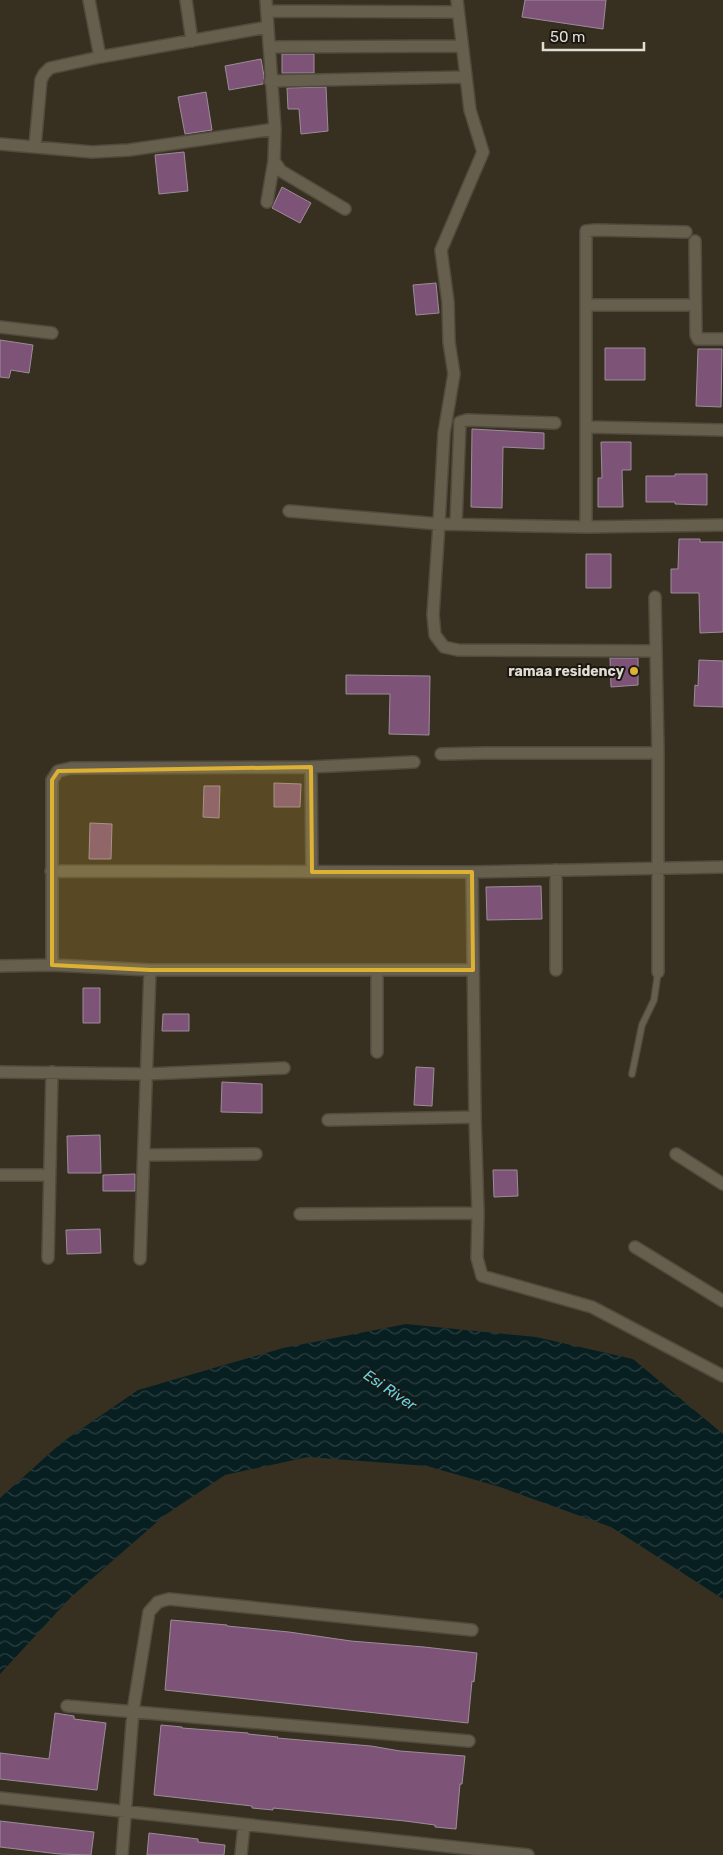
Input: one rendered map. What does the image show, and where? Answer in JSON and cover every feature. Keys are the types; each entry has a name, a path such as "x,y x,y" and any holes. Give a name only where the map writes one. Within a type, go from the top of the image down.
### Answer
{"street":[{"path":"90,0 100,57"},
{"path":"186,0 192,41"},
{"path":"457,0 470,110 483,152 441,250 448,302 449,342 454,374 444,433 433,615 435,636 444,647 458,650 656,651"},
{"path":"267,202 274,161 275,129 270,81 266,5 458,12"},
{"path":"35,146 41,80 50,68 100,57 268,27"},
{"path":"269,46 462,46"},
{"path":"270,81 466,77"},
{"path":"0,144 92,152 129,150 275,129"},
{"path":"274,161 281,171 345,209"},
{"path":"586,527 586,231 686,232"},
{"path":"695,241 696,335 698,339 723,338"},
{"path":"587,305 688,305"},
{"path":"0,327 52,333"},
{"path":"456,524 460,422 467,420 555,423"},
{"path":"587,427 723,430"},
{"path":"289,511 439,524 586,527 723,525"},
{"path":"655,597 659,868 658,972"},
{"path":"441,754 658,753"},
{"path":"52,965 52,780 58,771 71,768 311,767 414,762"},
{"path":"311,767 312,872"},
{"path":"51,871 472,872 723,867"},
{"path":"556,870 556,970"},
{"path":"472,872 478,1213 476,1258 482,1276 592,1307 723,1376"},
{"path":"0,966 52,965 150,970 473,970"},
{"path":"140,1259 150,970"},
{"path":"377,970 378,1052"},
{"path":"0,1072 147,1074 284,1068"},
{"path":"48,1258 52,1072"},
{"path":"328,1120 475,1117"},
{"path":"145,1155 256,1154"},
{"path":"676,1154 723,1184"},
{"path":"0,1175 49,1175"},
{"path":"300,1214 478,1213"},
{"path":"635,1247 723,1301"},
{"path":"122,1855 133,1711 150,1612 158,1602 169,1599 472,1630"},
{"path":"67,1706 469,1741"},
{"path":"0,1798 528,1855"},
{"path":"241,1855 244,1825"}],"lane":[{"path":"632,1074 642,1025 654,1000 658,972"}],"highlighted area":[{"path":"311,767 312,872 472,872 473,970 150,970 52,965 52,780 58,771"}],"water":[{"name":"Esi River","path":"406,1324 536,1337 633,1359 723,1434 723,1599 611,1527 500,1487 427,1466 308,1457 225,1475 165,1515 71,1597 0,1674 0,1498 61,1443 138,1390 283,1348"}],"building":[{"path":"525,0 606,0 603,29 522,17"},
{"path":"282,54 314,54 314,73 282,73"},
{"path":"261,59 264,76 263,84 229,90 225,66"},
{"path":"326,87 328,131 301,134 299,109 288,109 287,88"},
{"path":"206,92 212,130 185,134 178,97"},
{"path":"184,152 188,191 159,194 155,155"},
{"path":"282,187 311,203 300,223 272,208"},
{"path":"436,283 439,313 416,315 413,285"},
{"path":"0,340 33,345 29,373 11,370 9,378 0,377"},
{"path":"605,348 645,348 645,380 605,380"},
{"path":"698,349 722,349 721,407 696,406"},
{"path":"472,429 544,433 544,449 503,447 502,508 471,507"},
{"path":"601,442 631,442 631,470 622,470 623,507 598,507 598,478 602,478"},
{"path":"675,474 707,474 707,505 646,502 646,476 675,476"},
{"path":"679,539 700,539 700,542 723,542 723,632 700,633 699,593 671,593 671,569 678,569"},
{"path":"586,554 611,554 611,588 586,588"},
{"path":"610,658 638,658 638,685 611,687"},
{"path":"699,660 723,661 723,707 694,706 695,685 698,686"},
{"path":"346,675 430,676 429,735 389,734 390,694 346,694"},
{"path":"274,783 301,784 300,807 274,807"},
{"path":"204,786 220,786 219,818 203,817"},
{"path":"90,823 112,824 111,859 89,859"},
{"path":"541,886 542,919 487,920 486,887"},
{"path":"83,988 100,988 100,1023 83,1023"},
{"path":"163,1014 189,1014 189,1031 162,1031"},
{"path":"416,1067 434,1068 432,1106 414,1105"},
{"path":"222,1082 262,1084 262,1113 221,1112"},
{"path":"100,1135 101,1173 68,1173 67,1136"},
{"path":"493,1170 517,1170 518,1196 494,1197"},
{"path":"135,1174 135,1191 103,1191 103,1175"},
{"path":"100,1229 101,1253 67,1254 66,1230"},
{"path":"171,1620 289,1632 351,1641 477,1653 468,1723 165,1690"},
{"path":"55,1713 74,1716 74,1719 106,1723 97,1790 0,1779 0,1753 49,1759"},
{"path":"161,1725 371,1746 400,1751 465,1756 462,1784 460,1784 456,1829 405,1821 273,1808 273,1810 252,1808 252,1806 154,1795"},
{"path":"0,1821 94,1832 91,1855 59,1854 0,1847"},
{"path":"149,1833 198,1839 198,1842 225,1845 224,1855 147,1855"}],"place":[{"name":"ramaa residency","path":"634,671"}]}
